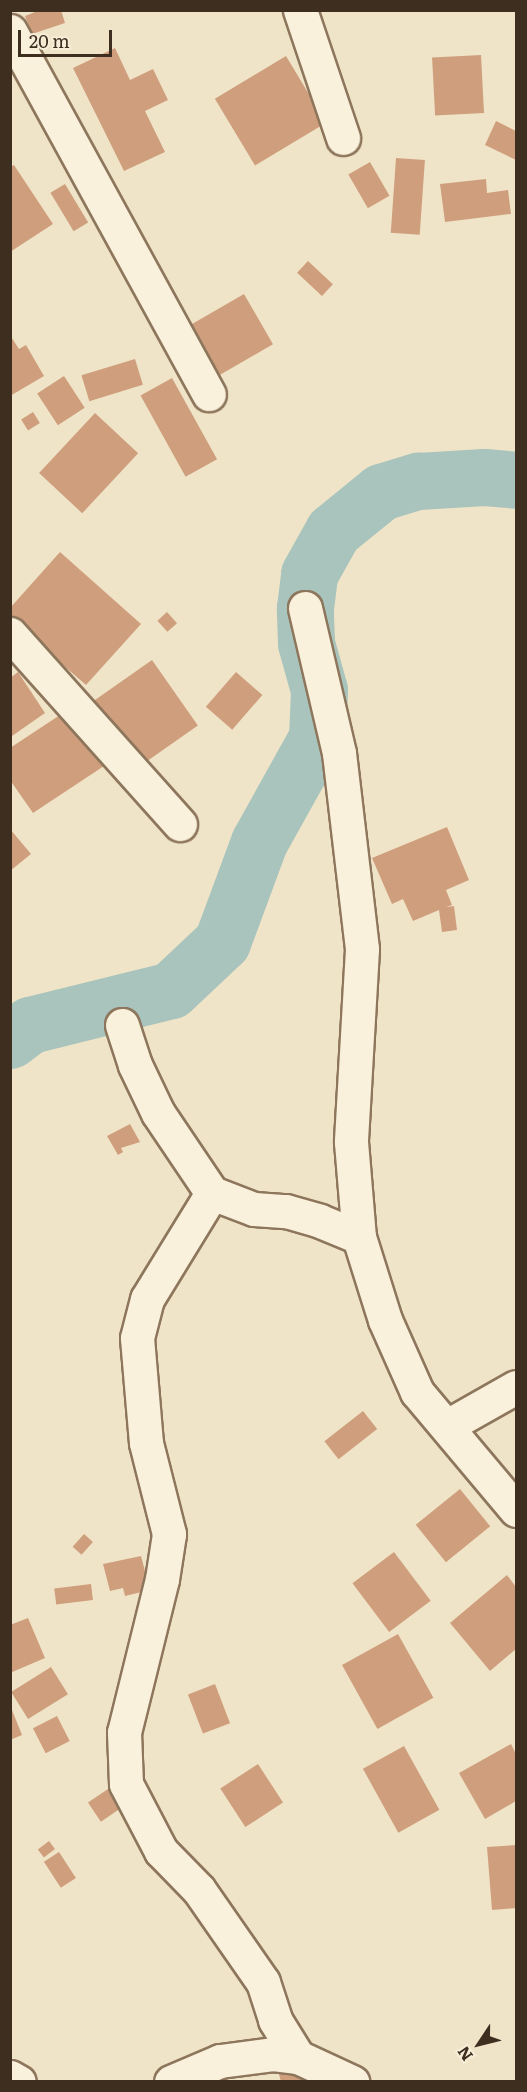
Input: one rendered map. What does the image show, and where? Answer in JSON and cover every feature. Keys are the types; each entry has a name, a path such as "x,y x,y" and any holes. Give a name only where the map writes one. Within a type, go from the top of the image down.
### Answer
{"street":[{"path":"300,10 343,138"},
{"path":"10,31 209,394"},
{"path":"305,608 339,753 362,949 351,1142 359,1237 402,1361 417,1392 516,1510"},
{"path":"10,634 180,824"},
{"path":"122,1024 135,1065 158,1113 212,1193 254,1209 286,1211 320,1221 359,1237"},
{"path":"212,1193 147,1299 137,1338 146,1443 169,1534 162,1579 124,1732 126,1784 161,1851 199,1890 245,1954 262,1982 275,2020 298,2057"},
{"path":"447,1426 516,1387"},
{"path":"171,2082 220,2061 273,2054 298,2057 351,2082"},
{"path":"10,2077 19,2082"}],"building":[{"path":"40,10 61,10 65,23 32,34 25,16"},
{"path":"115,48 130,80 153,69 168,100 145,111 165,152 124,171 73,68"},
{"path":"481,55 484,113 435,115 432,58"},
{"path":"286,56 326,123 255,166 215,99"},
{"path":"496,121 516,131 516,160 485,145"},
{"path":"396,158 425,160 420,235 391,233"},
{"path":"370,162 390,196 368,208 348,174"},
{"path":"14,165 53,224 10,252 10,167"},
{"path":"486,179 487,193 508,190 511,214 445,222 440,184"},
{"path":"65,184 88,223 74,231 50,193"},
{"path":"308,261 333,284 322,296 297,273"},
{"path":"244,294 273,344 218,376 189,326"},
{"path":"10,335 19,349 26,345 44,376 10,396"},
{"path":"135,359 143,385 89,401 81,375"},
{"path":"64,376 85,408 58,425 37,393"},
{"path":"172,378 217,459 186,477 141,395"},
{"path":"33,412 40,423 28,430 21,419"},
{"path":"95,413 138,453 82,513 39,473"},
{"path":"60,552 141,624 86,685 10,619 10,608"},
{"path":"167,612 177,623 167,632 157,621"},
{"path":"152,660 198,726 141,766 95,700"},
{"path":"18,672 45,713 12,736 10,678"},
{"path":"236,672 262,695 232,730 206,707"},
{"path":"66,711 104,766 33,813 10,780 10,748"},
{"path":"447,827 469,880 446,890 452,905 446,907 454,906 457,930 442,932 439,910 413,921 403,899 392,904 372,858"},
{"path":"10,829 31,854 10,871"},
{"path":"130,1124 140,1142 121,1148 123,1152 118,1155 107,1136"},
{"path":"363,1411 377,1429 339,1459 324,1441"},
{"path":"460,1489 490,1526 446,1562 416,1525"},
{"path":"84,1534 93,1542 82,1555 73,1547"},
{"path":"394,1552 431,1601 389,1632 352,1583"},
{"path":"141,1556 150,1590 125,1596 123,1588 110,1591 103,1564"},
{"path":"507,1575 516,1587 516,1649 490,1671 450,1623"},
{"path":"91,1584 93,1600 56,1604 54,1589"},
{"path":"28,1618 45,1658 10,1673 10,1625"},
{"path":"398,1634 433,1698 377,1729 342,1665"},
{"path":"51,1667 68,1694 28,1719 11,1692"},
{"path":"215,1684 230,1723 203,1734 188,1694"},
{"path":"10,1705 22,1735 10,1740"},
{"path":"57,1716 70,1741 46,1753 33,1728"},
{"path":"511,1744 516,1754 516,1801 485,1819 459,1773"},
{"path":"404,1746 439,1810 398,1833 363,1769"},
{"path":"258,1764 283,1803 245,1827 220,1789"},
{"path":"117,1783 130,1802 101,1822 88,1803"},
{"path":"49,1841 55,1849 44,1857 38,1849"},
{"path":"516,1845 516,1908 492,1910 487,1847"},
{"path":"59,1852 76,1878 61,1888 44,1862"},
{"path":"300,2069 304,2082 281,2082 279,2074"}],"waterway":[{"path":"10,1040 30,1025 171,990 222,942 259,842 317,738 319,690 306,643 305,608 309,574 333,531 381,492 418,481 484,477 516,480"}]}
